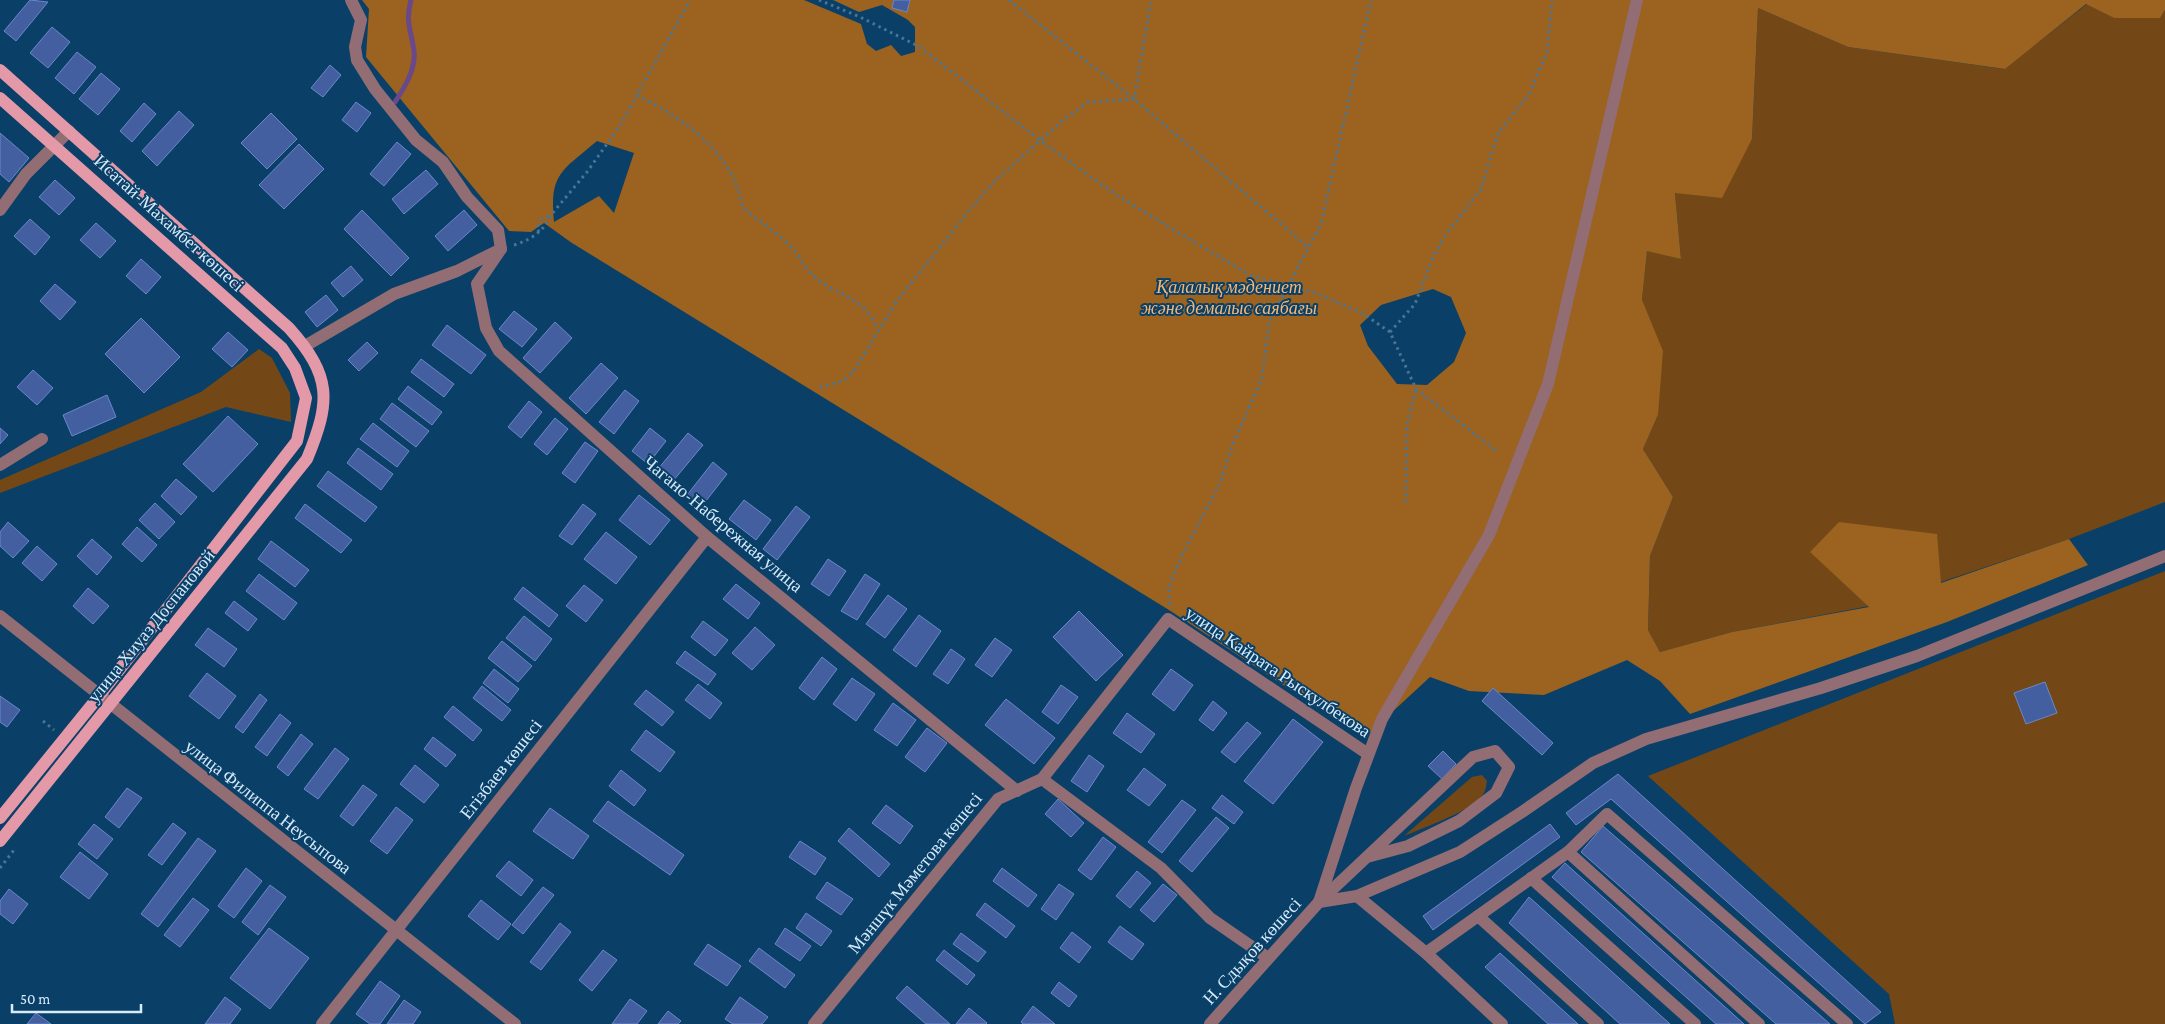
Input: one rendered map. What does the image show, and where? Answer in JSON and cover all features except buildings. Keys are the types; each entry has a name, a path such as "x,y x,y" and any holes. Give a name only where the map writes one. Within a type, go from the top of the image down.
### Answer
{"main road":[{"name":"улица Хиуаз Доспановой","path":"0,842 307,459 321,426 325,390 305,346 289,328 69,131 2,76"},
{"name":"Исатай-Махамбет көшесі","path":"0,98 282,348 295,368 306,398"},
{"name":"улица Хиуаз Доспановой","path":"0,818 99,696 297,441 306,398"}],"street":[{"path":"305,346 394,294 457,271 501,249 498,230 466,197 443,162 416,140 375,89 357,60 355,47 361,20 351,0"},
{"path":"1637,0 1548,384 1489,535 1382,719 1368,754 1319,902 1357,896 1460,852 1522,812 1593,762 1646,739 1821,688 1917,656 2165,556"},
{"path":"0,210 26,174 56,147 69,131"},
{"name":"Чагано-Набережная улица","path":"501,249 477,284 486,328 499,351 707,536 1017,790"},
{"path":"0,465 42,439"},
{"name":"Егізбаев көшесі","path":"322,1024 707,536"},
{"name":"улица Филиппа Неусыпова","path":"0,616 516,1024"},
{"name":"улица Кайрата Рыскулбекова","path":"1168,619 1368,754"},
{"name":"Мәншүк Мәметова көшесі","path":"814,1024 998,799 1042,779 1168,619"},
{"name":"Н. Сдықов көшесі","path":"1210,1024 1319,902 1473,757 1495,752 1509,767 1496,793 1459,821 1408,846 1367,857"},
{"path":"1042,779 1160,868 1210,918 1268,958"},
{"path":"1426,952 1568,852 1607,814 1848,1024"},
{"path":"1568,852 1758,1024"},
{"path":"1531,878 1695,1024"},
{"path":"1357,896 1426,952 1502,1024"},
{"path":"1478,916 1598,1024"}],"path":[{"path":"501,249 529,241 547,225 551,215 603,151 637,95 690,0"},
{"path":"819,0 860,17 918,46 1041,141 1115,194 1252,276 1316,293 1362,313 1390,332 1416,389 1498,452"},
{"path":"1009,0 1134,100 1308,247"},
{"path":"1134,100 1151,0"},
{"path":"1168,619 1169,586 1182,555 1227,468 1232,446 1262,378 1269,322 1287,284 1321,224 1330,191 1371,0"},
{"path":"1390,332 1415,304 1432,259 1446,234 1481,189 1498,133 1529,94 1547,52 1552,0"},
{"path":"637,95 667,110 696,132 728,165 740,191 743,208 796,252 808,271 871,314 878,329"},
{"path":"820,387 843,381 853,372 897,301 971,208 996,180 1063,120 1088,102 1134,100"},
{"path":"539,232 537,228 542,220 551,215"},
{"path":"1406,502 1407,424 1416,389"}],"shaded area":[{"path":"2087,4 2114,18 2160,18 2165,10 2165,502 2069,539 1869,606 1732,632 1660,652 1648,630 1650,556 1673,497 1643,449 1658,415 1642,300 1647,250 1681,259 1675,193 1752,140 1758,8 1848,47 2004,69"},
{"path":"259,349 272,358 290,393 291,422 226,407 0,493 0,480 201,392"},
{"path":"2165,571 2165,1024 1895,1024 1889,994 1648,776"},
{"path":"1482,775 1487,781 1485,791 1472,805 1443,820 1404,836 1472,777"}],"green space":[{"name":"Қалалық мәдениет және демалыс саябағы","path":"362,0 804,0 861,24 867,44 876,51 891,45 901,56 915,52 915,27 908,20 882,5 859,12 833,0 894,0 892,8 907,11 910,0 2165,0 2165,10 2160,18 2114,18 2086,4 2005,69 1848,47 1758,8 1752,139 1722,198 1675,193 1681,259 1647,251 1642,300 1663,351 1658,415 1643,449 1673,497 1650,556 1648,630 1660,652 1732,632 1869,607 1810,552 1839,522 1937,534 1941,583 2069,539 2088,565 1947,622 1690,714 1660,681 1627,660 1544,695 1469,691 1430,677 1364,738 1169,610 572,243 544,223 531,232 509,231 366,57 369,9","holes":["597,141 634,153 614,213 599,196 554,222 554,193 560,174","1433,289 1451,297 1466,333 1454,362 1427,385 1397,384 1368,346 1360,325 1381,305"]}],"waterway":[{"path":"395,102 412,71 414,51 409,20 411,0"}]}
